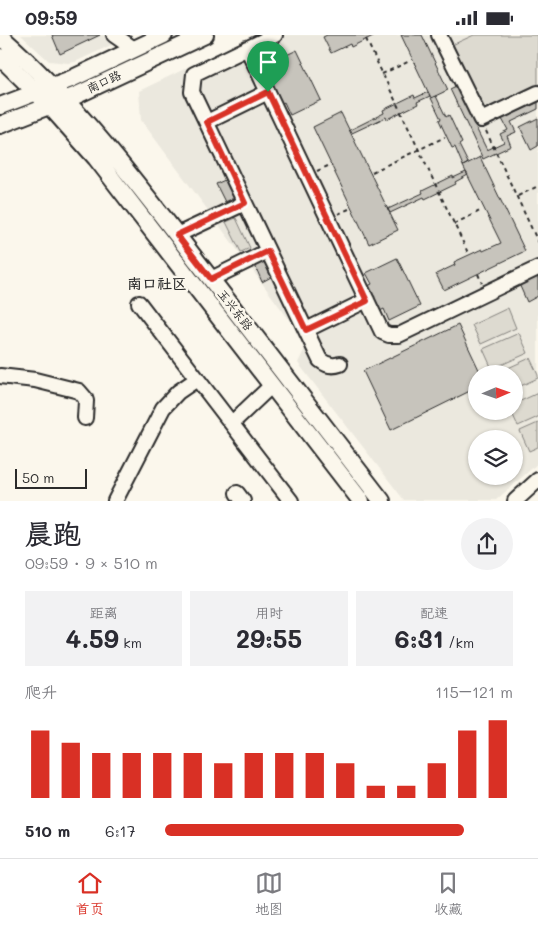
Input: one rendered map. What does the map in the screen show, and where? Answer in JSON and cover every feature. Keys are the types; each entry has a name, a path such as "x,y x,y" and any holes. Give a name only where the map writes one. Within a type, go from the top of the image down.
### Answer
{"main road":[{"name":"南口路","path":"0,106 97,67 164,35"},
{"name":"南口路","path":"0,125 66,100 205,35"},
{"name":"玉兴东路","path":"2,36 37,69 108,147 382,501"},
{"name":"玉兴东路","path":"0,57 50,106 96,158 361,501"}],"street":[{"path":"114,35 134,49"},
{"path":"275,35 194,74 192,91 320,360 328,365 340,364"},
{"path":"439,35 481,120 538,93"},
{"path":"247,49 382,332 394,336 399,335 538,268"},
{"path":"207,122 268,92"},
{"path":"177,235 245,203"},
{"path":"211,279 268,251"},
{"path":"306,330 367,301"},
{"path":"138,303 291,501"},
{"path":"0,376 35,380 80,391 86,401 85,418"},
{"path":"115,501 163,408 178,391 197,379"},
{"path":"232,423 272,385"},
{"path":"515,501 538,480"}],"path":[{"path":"366,39 469,255"},
{"path":"382,74 410,61"},
{"path":"481,120 538,242"},
{"path":"372,172 444,137"},
{"path":"516,196 538,186"},
{"path":"454,224 480,211"}],"shaded area":[{"path":"21,35 132,35 75,62 68,63 49,61"},
{"path":"255,35 538,35 538,463 523,476 523,430 468,430 468,485 513,485 496,500 404,500 298,363 306,346 302,337 141,120 139,91"},
{"path":"474,35 538,35 538,86 488,110 480,107 452,45"},
{"path":"236,218 250,248 241,252 226,222"},
{"path":"508,308 516,328 481,344 472,325"},
{"path":"519,333 528,353 501,365 490,365 483,349"},
{"path":"530,358 538,378 523,385 523,365 515,365"},
{"path":"538,393 538,417 518,426 515,420 523,420 523,400"},
{"path":"538,423 538,447 529,451 523,438 522,430"}],"building":[{"path":"52,35 100,35 60,54"},
{"path":"327,35 375,35 351,47 350,44 331,53 323,37"},
{"path":"401,35 422,35 448,90 431,98"},
{"path":"297,50 321,100 290,115 284,102 281,104 269,79 272,78 266,65"},
{"path":"456,86 471,116 473,115 479,126 476,128 487,150 504,142 500,134 508,130 502,119 538,102 538,109 511,122 516,132 507,136 511,146 483,159 450,89"},
{"path":"428,92 430,96 417,102 418,104 352,133 350,130 384,113 383,110 414,95 415,98"},
{"path":"436,96 446,117 449,115 462,143 459,145 468,163 463,166 455,147 452,148 439,120 441,119 431,98"},
{"path":"341,113 398,230 369,244 313,127"},
{"path":"538,118 538,146 531,150 520,127"},
{"path":"480,157 525,251 444,290 436,274 455,265 454,262 482,249 483,251 501,243 463,166"},
{"path":"466,172 468,175 455,182 456,184 390,213 388,209 423,193 422,191 453,176 453,178"},
{"path":"227,179 236,197 225,202 216,184"},
{"path":"265,258 273,276 262,282 254,263"},
{"path":"397,258 420,306 389,321 384,309 380,311 368,286 372,284 366,273"},
{"path":"538,275 538,296 527,302 519,284"},
{"path":"458,325 477,365 468,365 468,392 391,430 363,371"}],"district":[{"name":"南口社区","path":"157,284"}],"route":[{"path":"268,92 367,301 306,330 268,251 211,279 177,235 245,203 207,122 268,92"}]}
